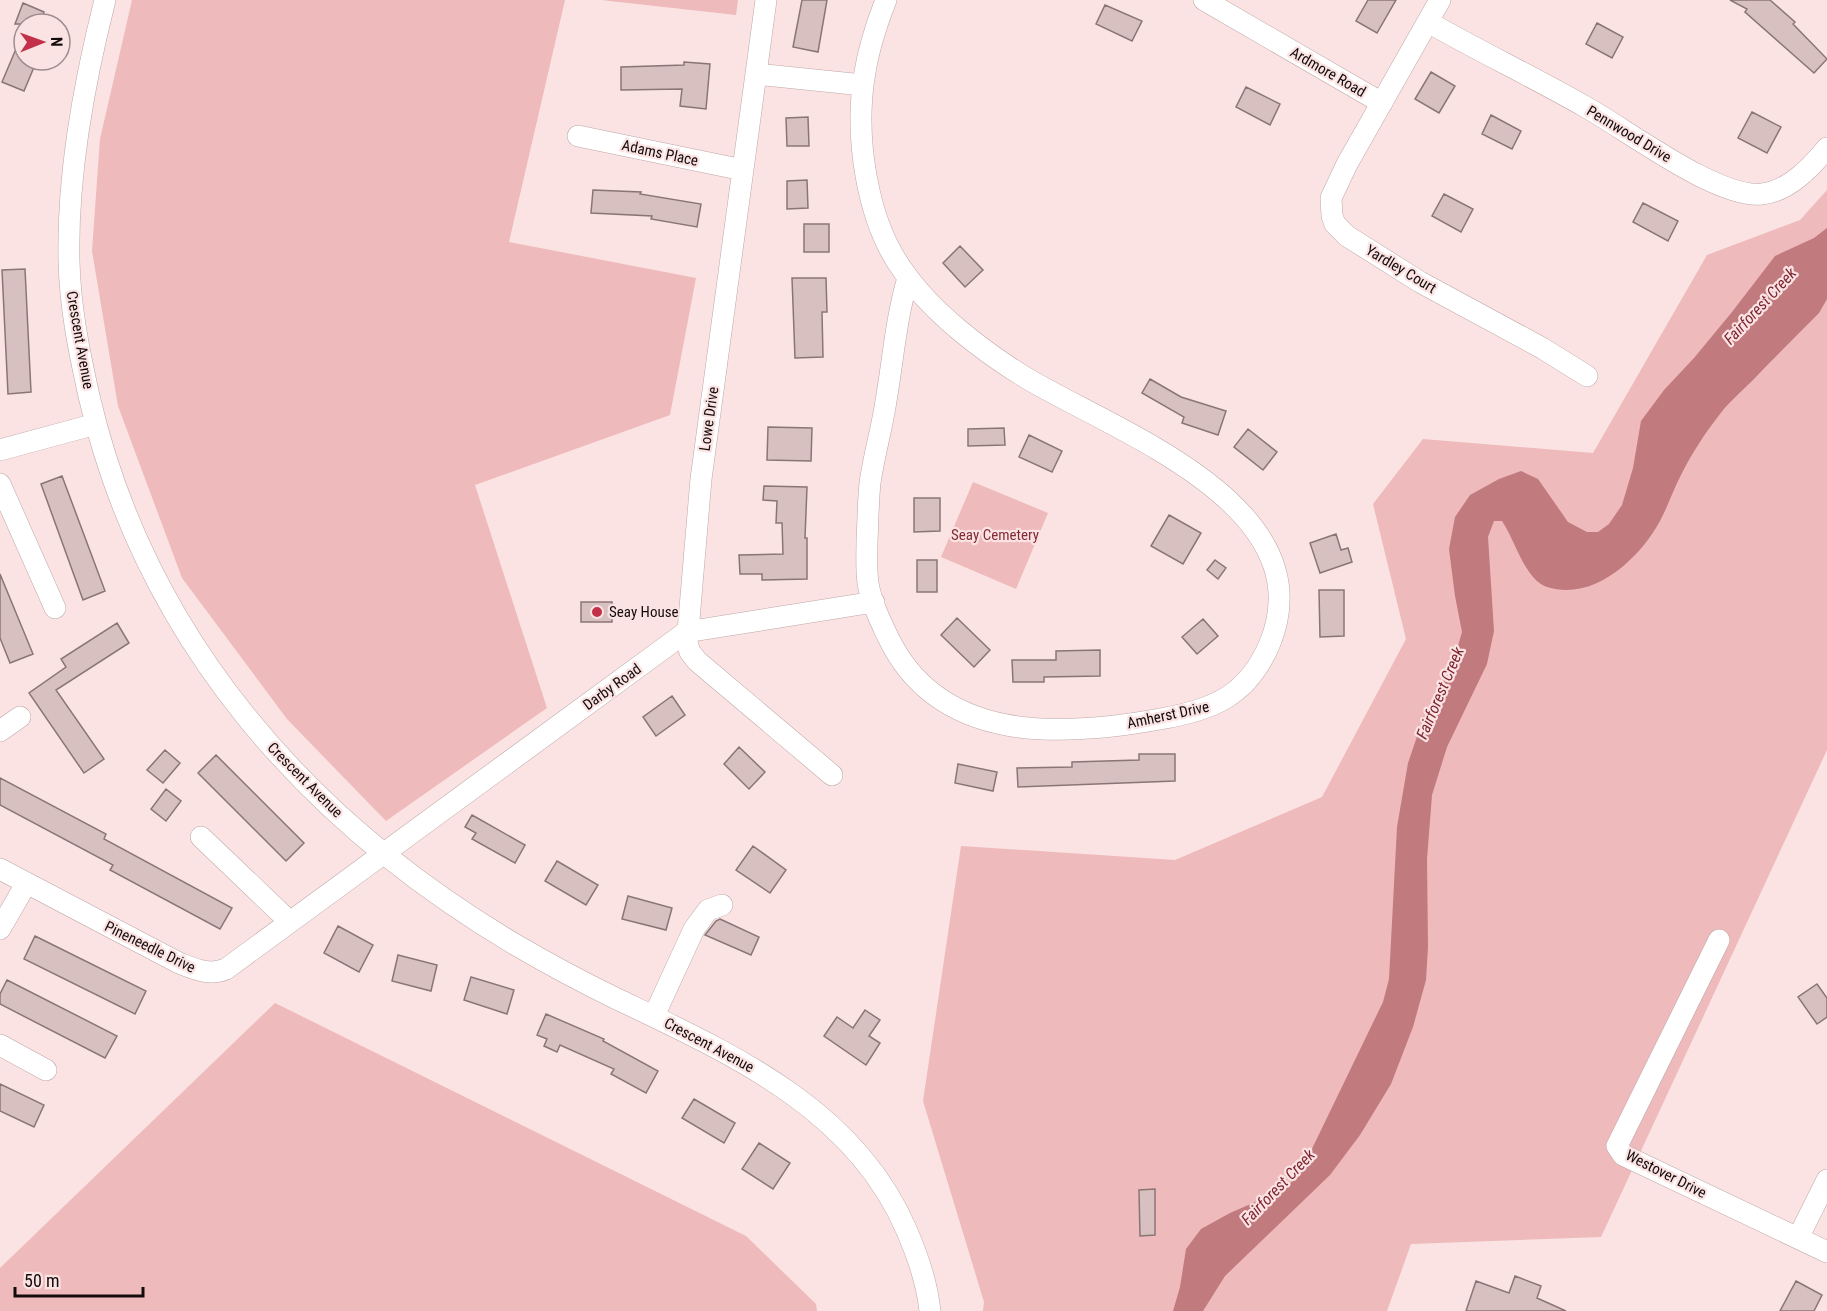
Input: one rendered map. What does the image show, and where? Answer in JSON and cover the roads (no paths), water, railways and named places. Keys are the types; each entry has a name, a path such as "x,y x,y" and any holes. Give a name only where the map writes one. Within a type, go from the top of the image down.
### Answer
{"street":[{"name":"Crescent Avenue","path":"105,0 81,123 69,221 72,306 96,424 117,494 140,550 199,654 234,703 297,775 384,854 444,899 512,943 560,970 708,1042 807,1104 860,1155 882,1184 901,1216 915,1251 926,1286 930,1311"},
{"name":"Lowe Drive","path":"766,0 701,479 686,632 690,652 697,661 832,775"},
{"name":"Amherst Drive","path":"886,0 871,42 863,85 862,144 870,190 888,245 908,278 934,306 976,343 999,360 1071,404 1140,440 1183,466 1223,495 1250,522 1265,542 1270,554 1278,581 1278,612 1270,643 1262,659 1241,686 1220,702 1196,712 1134,724 1048,730 1023,728 976,718 954,709 917,681 902,662 879,618 868,586 867,570 870,482 886,403 900,304 908,278"},
{"name":"Ardmore Road","path":"1204,0 1382,103 1440,0"},
{"name":"Pennwood Drive","path":"1428,22 1562,94 1674,162 1730,190 1746,194 1762,194 1779,190 1793,182 1827,148"},
{"path":"756,74 863,85"},
{"name":"Yardley Court","path":"1382,103 1334,190 1331,207 1335,224 1347,237 1420,282 1542,348 1587,376"},
{"name":"Adams Place","path":"578,136 743,170"},
{"path":"0,450 96,424"},
{"path":"0,484 56,608"},
{"name":"Darby Road","path":"384,854 686,632 874,602"},
{"path":"0,731 20,717"},
{"path":"201,837 290,922"},
{"name":"Pineneedle Drive","path":"0,869 179,963 209,973 226,969 384,854"},
{"path":"0,929 26,884"},
{"path":"654,1016 694,929 708,910 722,905"},
{"name":"Westover Drive","path":"1719,940 1617,1146 1623,1155 1827,1252"},
{"path":"0,1045 46,1070"},
{"path":"1798,1238 1827,1180"}],"water":[{"name":"Fairforest Creek","path":"1827,228 1827,299 1819,313 1714,421 1685,467 1660,521 1641,549 1628,562 1614,574 1582,588 1565,590 1547,587 1539,583 1527,568 1502,521 1494,521 1488,537 1494,631 1487,664 1447,747 1432,795 1427,859 1426,980 1413,1027 1391,1084 1360,1135 1330,1175 1225,1276 1203,1311 1173,1311 1180,1287 1186,1249 1201,1229 1290,1184 1308,1157 1383,1002 1389,979 1397,827 1408,763 1424,716 1453,663 1462,632 1449,549 1455,517 1470,495 1499,479 1521,471 1538,479 1568,522 1587,532 1598,532 1609,524 1622,505 1633,468 1641,421 1664,390 1732,312 1775,256 1814,238"}],"place":[{"name":"Seay House","path":"597,612"}],"park label":[{"name":"Seay Cemetery","path":"995,535"}]}
